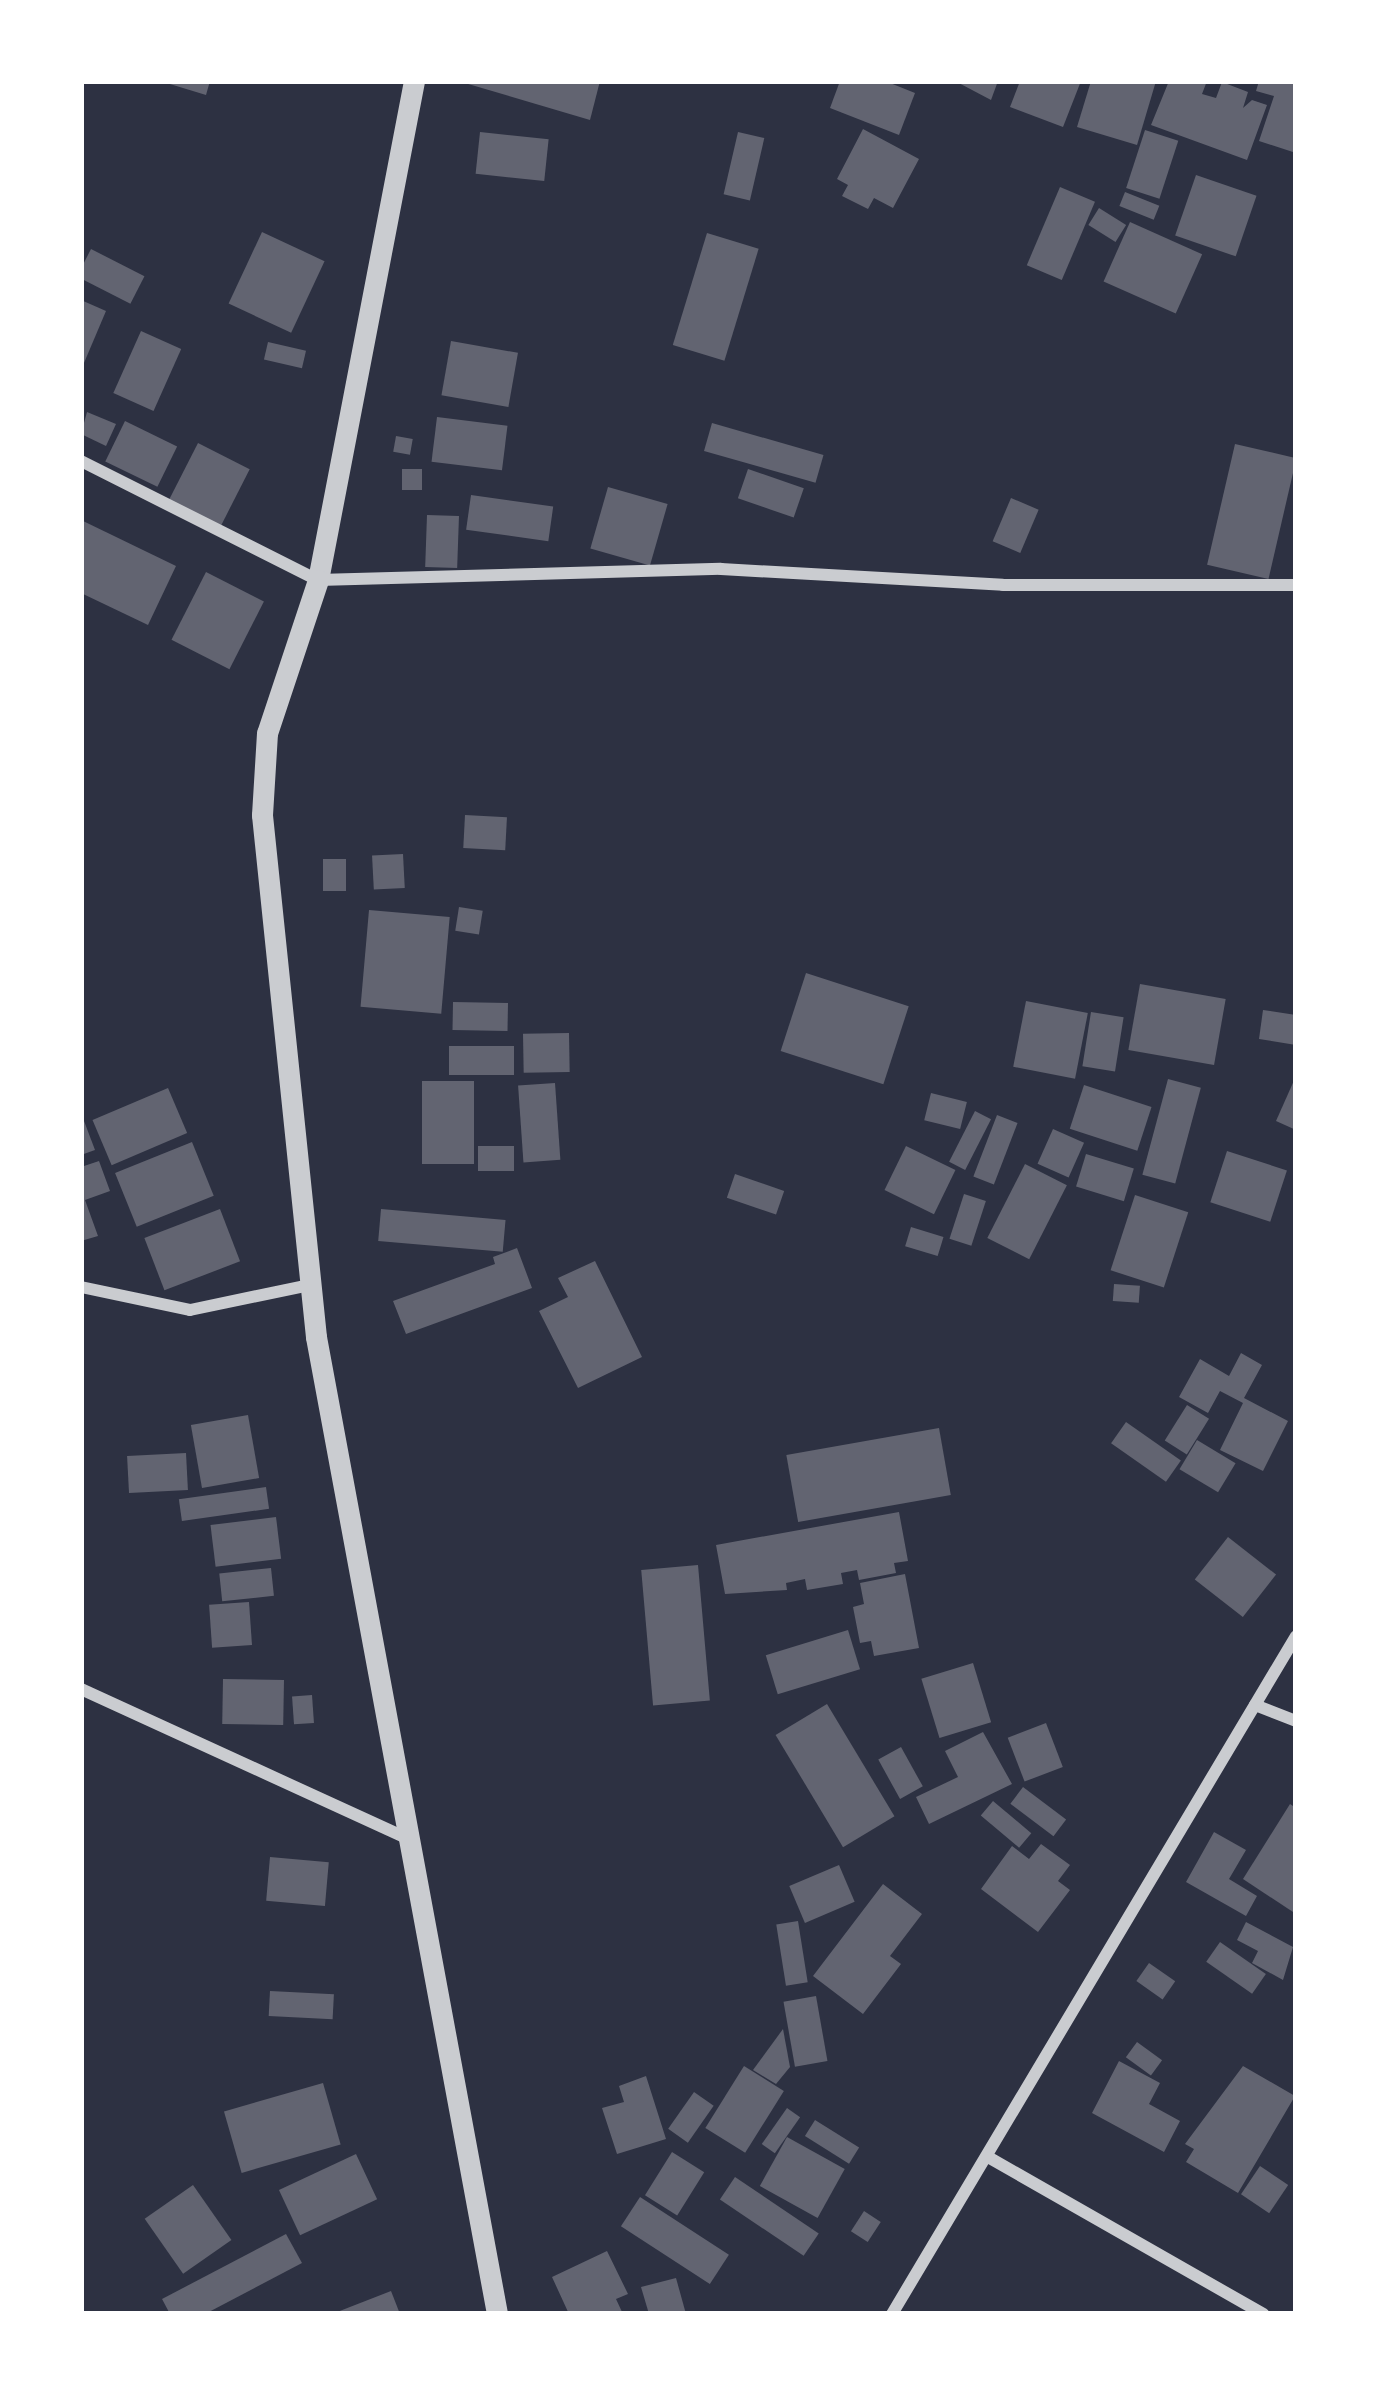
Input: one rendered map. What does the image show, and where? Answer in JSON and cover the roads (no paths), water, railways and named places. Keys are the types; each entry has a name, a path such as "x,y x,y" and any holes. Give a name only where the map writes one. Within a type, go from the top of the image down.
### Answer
{"street":[{"path":"414,81 318,580 267,733 262,814 310,1285 404,1837 497,2314"},
{"path":"81,461 318,580 722,568 1003,585 1296,585"},
{"path":"81,1287 190,1310 310,1285"},
{"path":"892,2314 1296,1636"},
{"path":"81,1689 404,1837"},
{"path":"1255,1705 1296,1721"},
{"path":"988,2157 1263,2314"}]}
